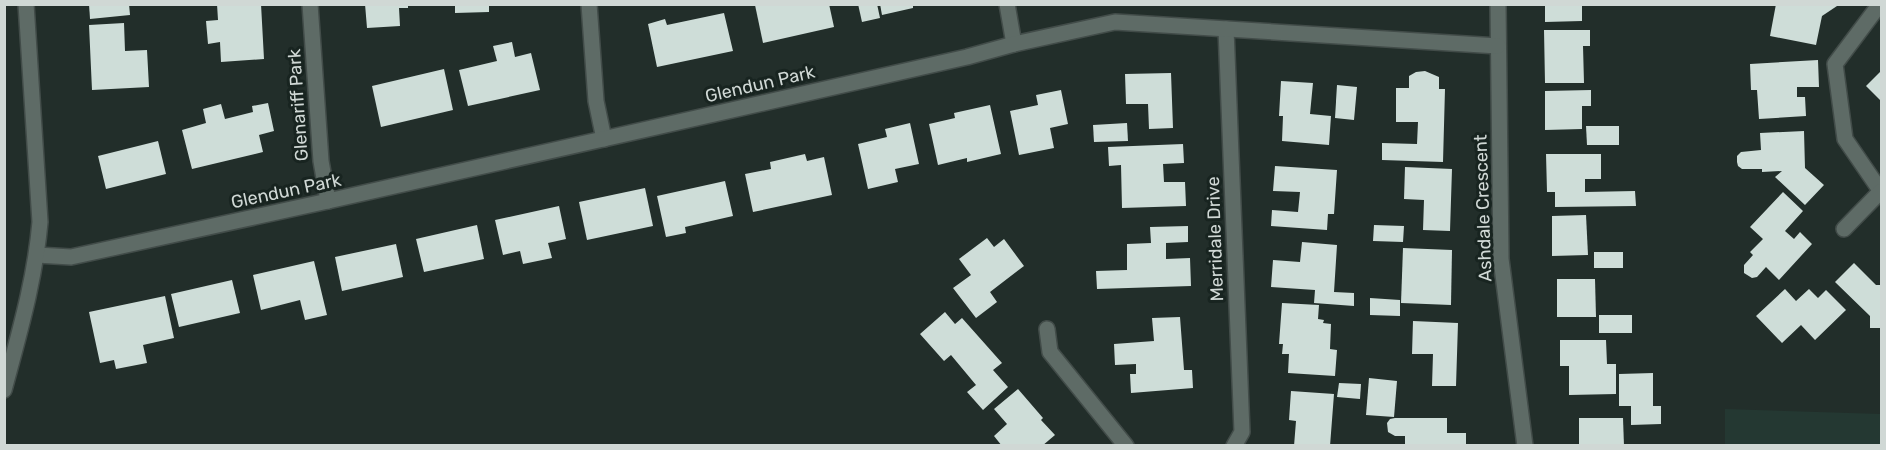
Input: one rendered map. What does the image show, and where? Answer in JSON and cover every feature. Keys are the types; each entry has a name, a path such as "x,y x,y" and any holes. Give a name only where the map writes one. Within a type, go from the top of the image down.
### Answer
{"street":[{"path":"4,390 28,299 37,255 40,222 26,4"},
{"name":"Glenariff Park","path":"310,4 321,161 328,201"},
{"path":"589,4 596,101 604,139"},
{"path":"1007,4 1014,44"},
{"name":"Ashdale Crescent","path":"1498,4 1501,259 1525,446"},
{"path":"1844,229 1881,192 1845,139 1836,64 1880,4"},
{"name":"Glendun Park","path":"37,255 71,257 604,139 1115,22 1498,46"},
{"name":"Merridale Drive","path":"1226,28 1242,432 1234,446"},
{"path":"1047,328 1050,352 1126,446"}],"shaded area":[{"path":"1725,409 1881,414 1881,445 1725,445"}],"building":[{"path":"89,4 129,4 130,15 90,19"},
{"path":"217,4 261,4 264,59 221,62 220,42 208,44 206,21 218,20"},
{"path":"365,4 408,4 408,8 399,8 400,26 367,28"},
{"path":"455,4 489,4 489,12 455,13"},
{"path":"829,4 834,27 763,43 755,5"},
{"path":"858,4 877,4 880,18 862,22"},
{"path":"880,4 913,4 913,8 882,15"},
{"path":"1545,4 1582,4 1582,21 1545,22"},
{"path":"1776,4 1840,4 1822,16 1816,45 1770,36"},
{"path":"724,13 733,51 657,67 648,24 665,19 667,25"},
{"path":"124,23 125,51 147,50 149,87 92,90 89,25"},
{"path":"1544,30 1590,30 1590,46 1583,46 1584,83 1545,83"},
{"path":"512,42 515,57 531,53 540,90 468,106 459,70 497,61 493,46"},
{"path":"1818,60 1819,87 1797,87 1797,97 1805,97 1806,116 1759,119 1757,90 1751,90 1750,64"},
{"path":"444,69 453,110 381,127 372,86"},
{"path":"1882,70 1882,102 1866,86"},
{"path":"1425,71 1439,77 1439,89 1445,89 1443,162 1382,160 1382,143 1417,144 1418,122 1396,122 1396,88 1409,88 1409,76"},
{"path":"1171,73 1173,128 1149,129 1148,104 1126,104 1125,74"},
{"path":"1281,81 1313,83 1310,114 1331,116 1329,145 1282,141 1283,116 1279,116"},
{"path":"1337,85 1357,87 1354,120 1335,118"},
{"path":"1061,90 1068,124 1050,128 1054,148 1019,155 1010,111 1038,105 1036,95"},
{"path":"1591,90 1591,106 1582,106 1582,129 1545,130 1545,91"},
{"path":"268,103 274,131 259,135 263,152 192,169 182,130 206,123 203,109 221,104 225,119 253,112 252,106"},
{"path":"990,105 1001,154 967,162 967,158 938,165 929,124 955,118 954,113"},
{"path":"910,123 919,164 895,169 898,182 868,189 858,144 887,137 885,129"},
{"path":"1127,123 1128,141 1094,142 1093,125"},
{"path":"1586,126 1619,126 1619,145 1587,145"},
{"path":"1804,131 1805,168 1824,185 1805,205 1775,177 1782,171 1762,172 1762,169 1742,169 1738,166 1737,156 1741,152 1761,150 1760,133"},
{"path":"158,141 166,174 106,189 98,156"},
{"path":"1183,144 1184,163 1163,164 1164,182 1185,182 1186,206 1122,208 1121,165 1109,166 1108,147"},
{"path":"805,154 807,161 824,157 832,195 753,212 745,174 771,169 770,162"},
{"path":"1546,154 1601,154 1601,179 1585,179 1585,192 1635,191 1636,206 1555,207 1555,192 1547,192"},
{"path":"1275,166 1337,170 1334,214 1328,214 1327,230 1271,226 1272,210 1298,212 1300,192 1273,191"},
{"path":"1405,167 1452,169 1450,231 1423,230 1424,200 1404,199"},
{"path":"725,181 733,216 685,227 686,233 666,237 657,196"},
{"path":"645,188 653,226 587,240 579,202"},
{"path":"1783,192 1803,211 1785,231 1794,239 1800,232 1812,244 1779,280 1766,267 1757,277 1752,278 1744,273 1744,265 1753,255 1750,252 1763,239 1750,227"},
{"path":"559,206 566,239 548,243 552,258 523,264 520,251 503,255 495,220"},
{"path":"1586,215 1588,255 1552,256 1552,216"},
{"path":"477,225 484,259 424,272 416,239"},
{"path":"1374,225 1404,226 1403,242 1373,241"},
{"path":"1188,226 1188,242 1166,243 1166,259 1190,258 1191,286 1097,289 1096,271 1127,270 1127,244 1151,243 1150,227"},
{"path":"987,238 994,247 1004,239 1024,266 990,292 997,302 976,318 953,288 971,275 959,259"},
{"path":"1302,242 1337,245 1334,292 1354,293 1354,306 1314,303 1315,290 1271,287 1273,260 1300,262"},
{"path":"396,244 403,277 342,291 335,257"},
{"path":"1403,248 1452,250 1451,305 1401,303"},
{"path":"1594,252 1623,252 1623,268 1594,268"},
{"path":"314,261 327,315 305,320 300,300 261,310 253,275"},
{"path":"1854,263 1876,285 1882,285 1882,328 1870,328 1870,316 1835,282"},
{"path":"1557,279 1595,279 1596,317 1557,317"},
{"path":"232,280 240,313 179,327 171,294"},
{"path":"1785,289 1796,301 1809,289 1818,298 1826,290 1846,310 1815,340 1801,325 1782,343 1756,316"},
{"path":"165,296 174,338 143,345 147,363 116,369 114,360 100,363 89,312"},
{"path":"1370,298 1400,300 1400,316 1370,315"},
{"path":"1282,303 1319,305 1318,319 1324,320 1323,323 1331,324 1330,349 1337,350 1335,376 1288,373 1289,354 1282,354 1283,344 1279,344"},
{"path":"945,312 955,324 962,318 1002,363 993,370 1008,387 983,410 967,392 976,385 951,355 944,361 920,334"},
{"path":"1599,315 1632,315 1632,333 1599,333"},
{"path":"1180,317 1184,370 1192,370 1193,388 1131,393 1130,374 1136,374 1136,364 1115,365 1114,344 1154,341 1152,318"},
{"path":"1413,321 1458,323 1456,386 1432,386 1433,354 1412,354"},
{"path":"1560,340 1606,340 1607,364 1616,364 1616,394 1569,395 1569,366 1560,366"},
{"path":"1653,373 1653,406 1661,406 1661,424 1631,425 1631,406 1619,406 1619,374"},
{"path":"1369,378 1397,381 1394,417 1366,415"},
{"path":"1339,383 1361,384 1360,399 1337,397"},
{"path":"1018,389 1055,435 1042,446 1002,446 994,436 1007,424 994,409"},
{"path":"1291,391 1334,394 1330,446 1294,446 1296,421 1289,420"},
{"path":"1447,418 1447,433 1466,433 1466,446 1405,446 1405,436 1395,436 1388,432 1387,423 1390,419"},
{"path":"1579,418 1623,418 1624,446 1579,446"}]}
